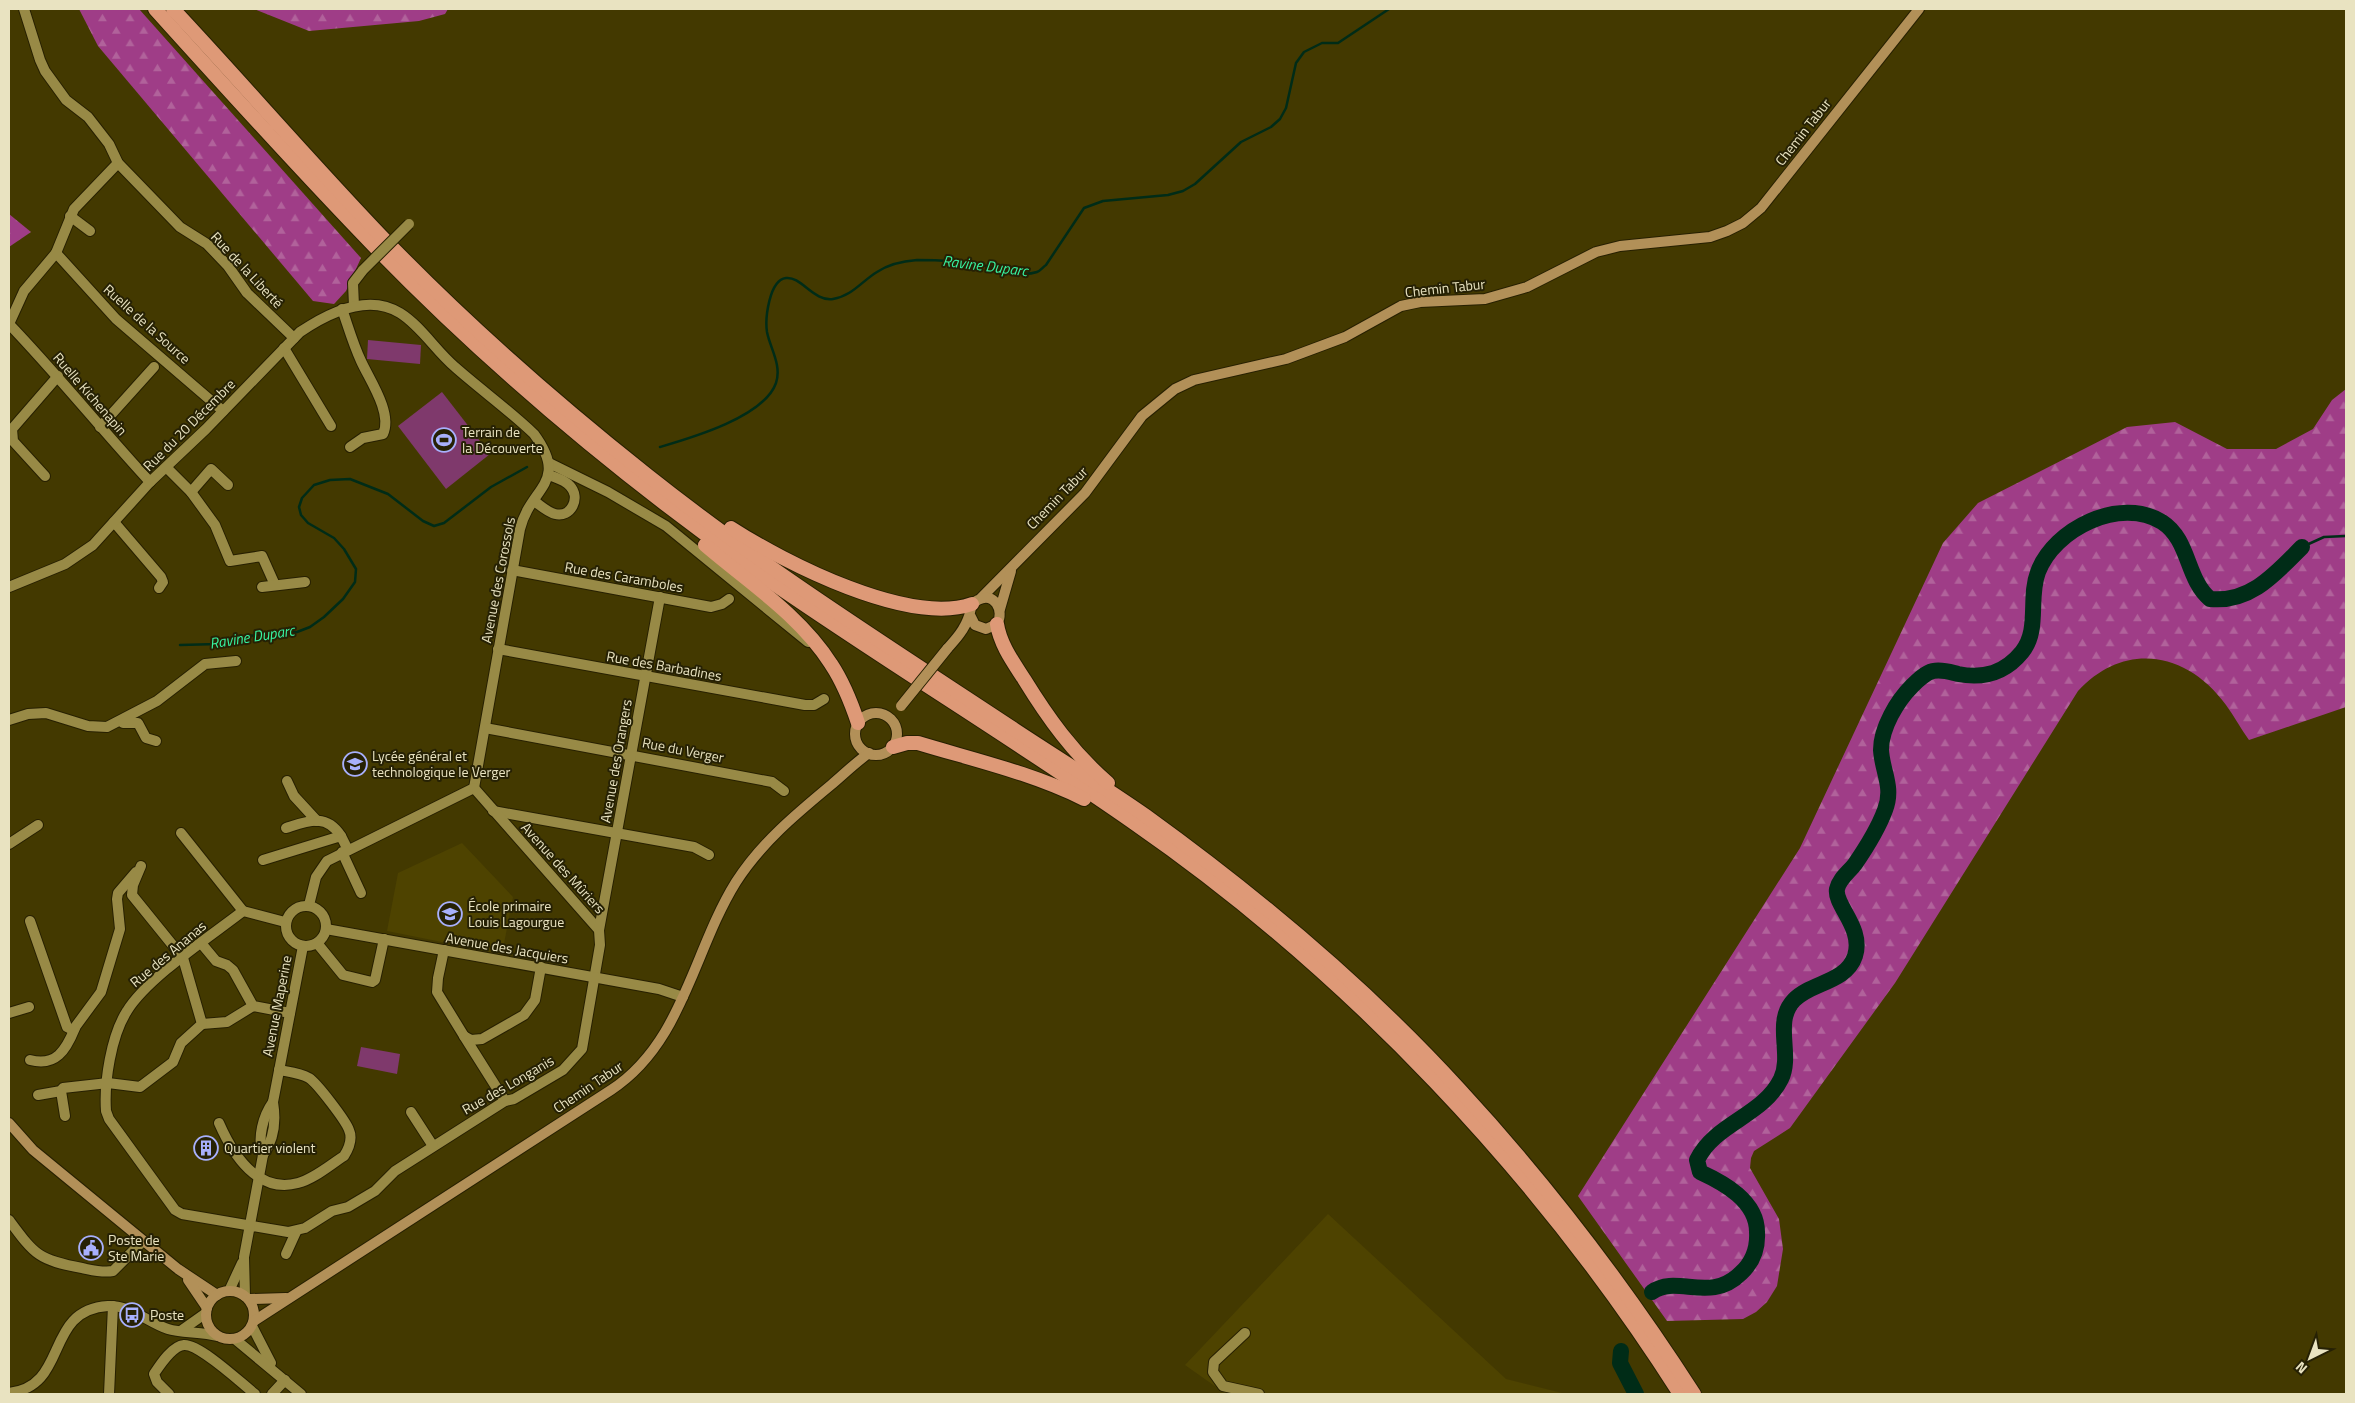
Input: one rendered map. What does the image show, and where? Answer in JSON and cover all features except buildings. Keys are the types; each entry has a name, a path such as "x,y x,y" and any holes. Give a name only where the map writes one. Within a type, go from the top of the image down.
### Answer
{"highway":[{"path":"156,9 324,194 386,258 510,375 642,487 736,558 841,630 1138,818"},
{"path":"173,9 381,235 460,313 614,449 742,547 1238,886 1309,945 1411,1039 1461,1091 1534,1176 1662,1344 1694,1394"},
{"path":"460,313 485,330 631,452 700,506 755,543 832,581 913,606 957,610 974,606"},
{"path":"642,487 684,528 794,620 810,636 830,663 848,695 858,723"},
{"path":"996,624 1007,652 1064,739 1138,818 1298,952 1386,1033 1448,1097 1526,1184 1588,1262 1654,1353 1680,1394"},
{"path":"893,747 907,743 918,743 1016,772 1064,789 1108,814 1138,818"}],"main road":[{"name":"Chemin Tabur","path":"890,719 958,637 974,606 1085,493 1142,416 1175,389 1194,380 1286,359 1345,337 1401,306 1420,302 1485,299 1527,287 1596,252 1620,246 1710,237 1743,223 1761,208 1919,9"},
{"name":"Chemin Tabur","path":"958,637 970,630 990,628 1000,619 1000,609 1014,566"},
{"path":"982,629 972,622 974,606 994,601 1000,609"},
{"path":"875,713 890,719 897,734 893,747 881,754 865,750 855,736 858,723 868,714 875,713"},
{"name":"Chemin Tabur","path":"253,1323 287,1298 626,1080 641,1067 660,1042 683,997 725,904 746,868 796,813 852,765 865,750"},
{"path":"9,1123 33,1150 178,1269 217,1295"},
{"path":"178,1269 196,1289 207,1310 208,1324 217,1336 236,1340 253,1323 255,1313 248,1298 229,1291 217,1295 207,1310"},
{"name":"Chemin Tabur","path":"248,1298 287,1298"}],"street":[{"name":"Rue de la Liberté","path":"24,9 40,60 66,100 88,117 109,144 118,163 180,227 207,244 228,266 247,293 294,338"},
{"path":"9,324 24,292 56,253 70,216 82,200 118,163"},
{"path":"70,216 90,231"},
{"path":"354,306 353,283 363,270 409,224"},
{"name":"Ruelle de la Source","path":"56,253 116,319 223,411"},
{"name":"Rue du 20 Décembre","path":"9,587 80,556 150,482 167,468 294,338 317,320 354,306"},
{"name":"Avenue des Corossols","path":"354,306 379,306 401,314 454,367 534,434 544,448 549,463 549,475 522,519 474,788"},
{"path":"342,309 361,362 377,389 385,426 383,434 363,438 350,447"},
{"name":"Ruelle Kichenapin","path":"9,324 58,376 100,427 150,482"},
{"path":"284,348 331,426"},
{"path":"100,427 154,368"},
{"path":"45,476 13,441 11,435 12,429 58,376"},
{"path":"549,463 608,492 666,526 784,620 830,663"},
{"path":"167,468 191,492 215,525 230,561 262,556 275,585"},
{"path":"191,492 212,469 228,485"},
{"path":"534,501 555,514 563,514 570,511 574,505 575,494 571,486 549,475"},
{"path":"114,522 161,577 163,582 159,588"},
{"name":"Rue des Caramboles","path":"512,570 712,606 722,604 729,599"},
{"path":"262,587 288,586 304,582"},
{"name":"Avenue des Orangers","path":"598,930 660,597"},
{"name":"Rue des Barbadines","path":"498,649 805,705 814,705 824,700"},
{"path":"9,720 28,714 46,713 94,727 106,726 120,721 157,701 205,664 236,660"},
{"path":"120,721 127,724 134,721 138,722 146,738 156,740"},
{"name":"Rue du Verger","path":"485,728 772,782 784,791"},
{"path":"287,781 294,796 317,820 334,826 340,836 361,893"},
{"path":"309,905 319,872 327,861 474,788"},
{"name":"Avenue des Mûriers","path":"474,788 598,930 601,939 596,978"},
{"path":"493,810 694,847 709,856"},
{"path":"286,828 317,820"},
{"path":"9,844 38,825"},
{"path":"181,833 242,911 285,922"},
{"path":"263,860 340,836"},
{"path":"30,1060 41,1063 59,1055 70,1041 75,1028 98,998 120,929 118,893 141,866 133,885 132,895 183,958 202,1024"},
{"path":"302,905 309,905 320,911 326,923 326,929 317,943 302,946 291,940 285,929 285,922 291,911 302,905"},
{"name":"Rue des Ananas","path":"242,911 142,991 127,1010 117,1031 105,1103 109,1119 170,1205 182,1214 250,1225"},
{"path":"30,921 67,1027 70,1030 75,1028"},
{"name":"Avenue des Jacquiers","path":"326,929 659,989 683,997"},
{"path":"317,943 343,975 372,982 375,980 384,939"},
{"path":"202,943 216,961 227,965 233,970 253,1006"},
{"name":"Avenue Maperine","path":"229,1291 244,1257 263,1155 260,1139 266,1114 273,1102 302,946"},
{"path":"444,950 437,992 505,1101"},
{"path":"464,1036 471,1040 482,1039 524,1015 535,1000 541,967"},
{"name":"Rue des Longanis","path":"296,1232 332,1211 348,1207 375,1191 395,1171 433,1146 505,1101 514,1099 563,1070 579,1055 586,1039 596,978"},
{"path":"38,1095 61,1091 67,1086 108,1083 135,1087 143,1086 173,1062 182,1043 202,1024 227,1022 253,1006 290,1013"},
{"path":"9,1013 29,1007"},
{"name":"Avenue Maperine","path":"259,1179 288,1185 299,1183 344,1156 349,1148 349,1130 319,1088 311,1080 301,1075 279,1070"},
{"path":"61,1091 65,1116"},
{"path":"411,1112 433,1146"},
{"path":"219,1124 228,1144 259,1179"},
{"path":"9,1220 38,1256 56,1263 107,1272 113,1271 143,1240"},
{"path":"250,1225 296,1232 286,1254"},
{"name":"Avenue Maperine","path":"244,1257 248,1298"},
{"path":"109,1394 113,1306"},
{"path":"9,1393 28,1389 42,1378 47,1371 60,1340 73,1320 89,1310 113,1306 129,1309 170,1330 217,1336"},
{"path":"181,1331 207,1310"},
{"path":"253,1323 259,1344 275,1371"},
{"path":"1245,1333 1214,1362 1213,1372 1223,1386 1259,1394"},
{"path":"236,1340 301,1394"},
{"path":"169,1394 157,1382 154,1374 175,1349 182,1345 196,1347 254,1394"},
{"path":"272,1394 284,1380"}],"shaded area":[{"path":"368,340 421,345 420,364 367,359"},
{"name":"Terrain de la Découverte","path":"442,392 490,454 446,489 398,426"},
{"name":"École primaire Louis Lagourgue","path":"462,843 513,897 502,954 387,931 398,873"},
{"path":"361,1047 400,1054 397,1074 357,1066"},
{"path":"1328,1214 1506,1379 1566,1394 1226,1394 1185,1365"}],"green space":[{"path":"79,9 139,9 361,258 346,291 334,304 313,301 98,46"},
{"path":"254,9 448,9 445,14 419,21 309,31"},
{"path":"9,214 31,232 9,247"},
{"path":"2346,389 2346,707 2249,740 2226,705 2210,687 2193,673 2174,664 2155,659 2135,659 2115,664 2096,675 2078,691 1895,983 1790,1128 1754,1151 1750,1168 1779,1219 1783,1249 1777,1286 1767,1302 1756,1312 1743,1319 1667,1321 1578,1196 1800,848 1943,543 1978,503 2127,427 2175,422 2227,449 2276,449 2313,429 2332,400"}],"waterway":[{"name":"Ravine Duparc","path":"660,447 707,432 742,416 769,395 776,383 778,370 768,338 767,318 769,301 780,280 792,278 820,297 833,299 851,292 886,267 912,260 981,265 1023,274 1037,272 1046,265 1084,208 1103,201 1168,195 1183,191 1195,184 1241,142 1271,127 1280,119 1286,108 1296,63 1304,52 1322,43 1338,43 1389,9"},
{"name":"Ravine Duparc","path":"180,645 218,644 247,636 297,632 310,627 324,617 343,599 355,582 356,569 344,549 334,538 308,523 301,515 299,507 302,498 314,485 330,480 350,479 388,494 423,521 434,526 444,523 491,487 527,467"},
{"path":"1652,1292 1662,1287 1672,1286 1718,1287 1741,1273 1754,1255 1757,1244 1757,1232 1756,1221 1751,1211 1738,1194 1700,1172 1697,1160 1705,1147 1715,1137 1763,1102 1773,1092 1781,1079 1785,1059 1785,1018 1794,1000 1809,989 1844,972 1855,956 1856,936 1837,895 1837,889 1842,879 1855,864 1867,845 1885,810 1888,786 1882,758 1882,742 1891,715 1906,692 1927,673 1933,671 1977,676 1985,675 2001,670 2015,659 2022,652 2031,634 2035,582 2046,556 2058,542 2073,530 2090,521 2109,515 2127,513 2145,515 2162,522 2178,539 2196,581 2210,599 2225,599 2250,591 2272,576 2302,547"},
{"path":"2302,547 2324,537 2346,536"},
{"path":"1621,1351 1620,1363 1636,1394"}],"place":[{"name":"Terrain de la Découverte","path":"444,440"},
{"name":"Lycée général et technologique le Verger","path":"355,764"},
{"name":"École primaire Louis Lagourgue","path":"450,914"},
{"name":"Quartier violent","path":"206,1148"},
{"name":"Poste de Ste Marie","path":"91,1248"},
{"name":"Poste","path":"132,1315"}]}
